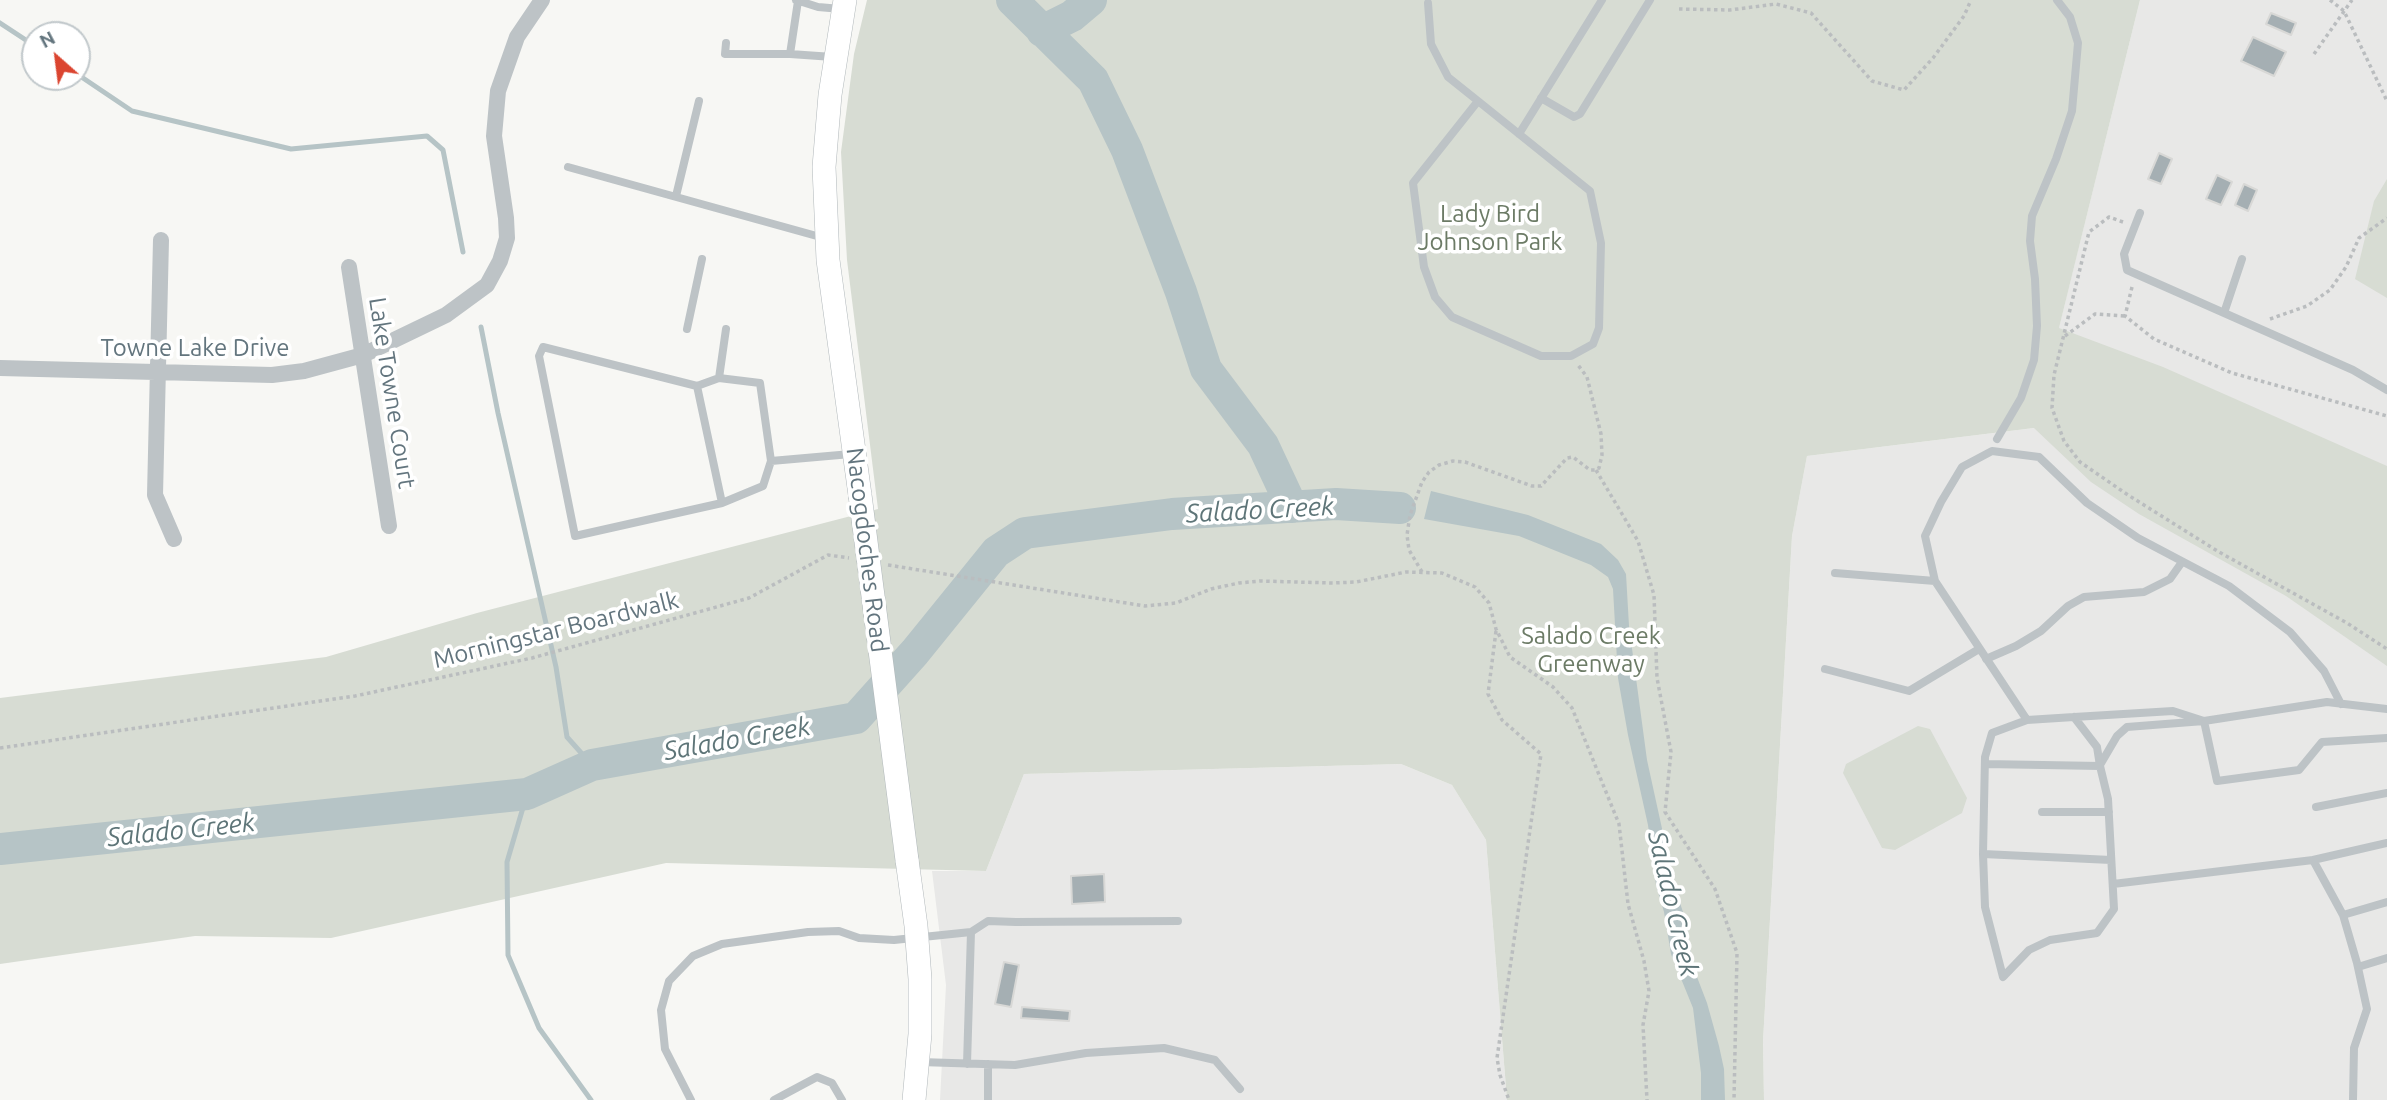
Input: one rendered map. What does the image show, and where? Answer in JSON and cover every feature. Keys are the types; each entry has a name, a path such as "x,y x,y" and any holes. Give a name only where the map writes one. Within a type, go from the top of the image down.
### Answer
{"main road":[{"name":"Nacogdoches Road","path":"844,4 824,167 828,260 916,937 920,979 914,1100"}],"street":[{"name":"Towne Lake Drive","path":"0,368 272,375 304,371 363,355 446,315 487,285 500,261 507,228 494,136 498,91 517,37 542,0"},
{"path":"161,240 155,495 174,539"},
{"name":"Lake Towne Court","path":"349,267 389,526"}],"lane":[{"path":"1518,134 1602,0"},
{"path":"1541,98 1574,117 1580,114 1650,0"},
{"path":"1997,439 2021,398 2034,360 2037,326 2030,241 2032,216 2056,159 2072,111 2078,43 2070,17 2057,0"},
{"path":"790,54 790,26 797,1 818,7 844,4"},
{"path":"1428,3 1431,44 1448,76 1590,191 1601,243 1599,328 1593,344 1571,356 1541,356 1452,317 1435,297 1424,267 1413,183 1478,101"},
{"path":"726,43 724,54 836,57"},
{"path":"676,196 699,101"},
{"path":"568,167 827,239"},
{"path":"2140,213 2124,254 2127,270 2353,370 2387,390"},
{"path":"687,329 702,259"},
{"path":"2224,313 2242,259"},
{"path":"719,377 726,329"},
{"path":"543,347 697,386 719,377 760,383 771,461 763,485 722,503 575,536 539,356 543,347"},
{"path":"697,386 722,503"},
{"path":"2027,720 1935,581 1925,536 1962,467 1992,452 2039,457 2087,503 2138,538 2229,586 2290,632 2324,671 2341,704"},
{"path":"771,461 854,454"},
{"path":"1986,659 2041,631 2068,606 2084,597 2144,592 2170,579 2182,562"},
{"path":"1835,573 1935,581"},
{"path":"1825,669 1909,691 1979,649"},
{"path":"2100,766 2117,736 2127,727 2204,722 2327,702 2387,709"},
{"path":"2074,717 2097,747 2108,799 2114,909 2097,933 2049,940 2029,950 2003,977 1985,908 1985,764 1992,733 2027,720 2074,717 2173,711 2204,722"},
{"path":"2204,722 2217,781 2299,770 2322,742 2387,738"},
{"path":"1985,764 2100,766"},
{"path":"2316,807 2387,793"},
{"path":"2042,812 2109,812"},
{"path":"2113,884 2313,860 2387,843"},
{"path":"1983,854 2111,860"},
{"path":"2313,860 2343,915 2367,1009 2354,1048 2353,1100"},
{"path":"2343,915 2387,902"},
{"path":"691,1100 665,1049 662,1010 669,981 693,956 722,944 808,932 839,931 859,938 894,940 971,932 988,921 1178,921"},
{"path":"967,1063 971,932"},
{"path":"2358,967 2387,958"},
{"path":"917,1062 1016,1065 1086,1053 1164,1048 1215,1060 1240,1089"},
{"path":"988,1064 988,1100"},
{"path":"774,1100 817,1077 832,1083 842,1100"}],"path":[{"path":"1679,9 1730,10 1776,4 1811,13 1872,81 1904,90 1933,58 1964,16 1971,0"},
{"path":"2330,0 2344,11 2387,101"},
{"path":"2314,54 2352,0"},
{"path":"2134,226 2109,217 2089,232 2054,375 2052,408 2064,441 2080,462 2128,495 2219,552 2347,623 2387,649"},
{"path":"2252,325 2307,306 2330,290 2346,267 2359,238 2387,218"},
{"path":"2126,316 2138,274"},
{"path":"2063,337 2095,314 2126,316 2154,339 2232,373 2387,416"},
{"path":"1571,356 1587,377 1601,433 1602,455 1596,470"},
{"path":"1422,572 1409,550 1407,535 1410,515 1422,481 1439,465 1452,461 1465,462 1532,486 1541,486 1547,482 1567,458 1573,457 1590,470 1596,470"},
{"path":"1596,470 1637,541 1654,595 1657,678 1671,752 1665,812 1715,889 1737,953 1734,1100"},
{"name":"Morningstar Boardwalk","path":"0,748 355,696 532,658 749,598 828,555 855,559"},
{"path":"881,564 1110,601 1160,606 1239,583 1345,583 1422,572 1442,573 1475,587 1489,603 1496,629 1510,657 1553,687 1572,708 1619,824 1628,904 1644,961 1649,991 1643,1025 1647,1100"},
{"path":"1496,629 1488,694 1503,720 1541,754 1497,1058 1509,1100"}],"shaded area":[{"path":"2140,0 2387,0 2387,1100 1764,1100 1763,1041 1792,536 1807,456 2034,428"},
{"path":"1401,764 1452,785 1486,840 1507,1100 940,1100 946,985 932,871 986,871 1024,774"}],"green space":[{"path":"867,0 2140,0 2059,328 2163,367 2387,466 2387,666 2286,596 2139,514 2091,482 2034,428 1807,456 1792,536 1763,1041 1764,1100 1507,1100 1486,840 1452,785 1401,764 1024,774 986,871 666,863 331,938 195,936 0,964 0,698 326,657 477,613 878,509 847,260 841,152 854,54"},
{"path":"2387,179 2387,298 2355,279 2374,201"},
{"path":"1918,726 1930,729 1967,798 1962,813 1895,850 1882,848 1843,773 1846,764"}],"water":[{"path":"1431,491 1528,515 1601,544 1618,560 1626,574 1629,626 1647,760 1675,888 1687,924 1692,964 1719,1046 1724,1069 1725,1100 1701,1100 1701,1073 1693,1008 1671,954 1656,885 1648,825 1618,678 1613,589 1608,577 1591,565 1519,536 1424,519"}],"building":[{"path":"2271,13 2296,23 2291,35 2266,24"},
{"path":"2253,37 2286,52 2274,76 2241,61"},
{"path":"2159,153 2172,159 2161,184 2148,179"},
{"path":"2217,175 2232,182 2221,205 2206,199"},
{"path":"2244,184 2257,190 2248,211 2235,205"},
{"path":"1104,874 1105,902 1072,904 1071,876"},
{"path":"1004,962 1019,965 1011,1007 995,1004"},
{"path":"1022,1007 1070,1011 1069,1021 1021,1018"}],"waterway":[{"path":"1012,0 1093,80 1127,150 1181,292 1206,369 1263,445 1292,507"},
{"path":"1042,31 1072,16 1091,0"},
{"path":"0,23 21,37"},
{"path":"91,83 132,111 291,149 427,136 443,150 463,252"},
{"path":"481,327 556,667 567,737 592,765"},
{"name":"Salado Creek","path":"0,849 527,794 592,765 856,718 915,652 996,552 1025,533 1172,514 1336,504 1400,508"},
{"path":"527,794 507,862 508,955 539,1028 591,1100"}],"park label":[{"name":"Lady Bird Johnson Park","path":"1490,228"},
{"name":"Salado Creek Greenway","path":"1591,650"}]}
